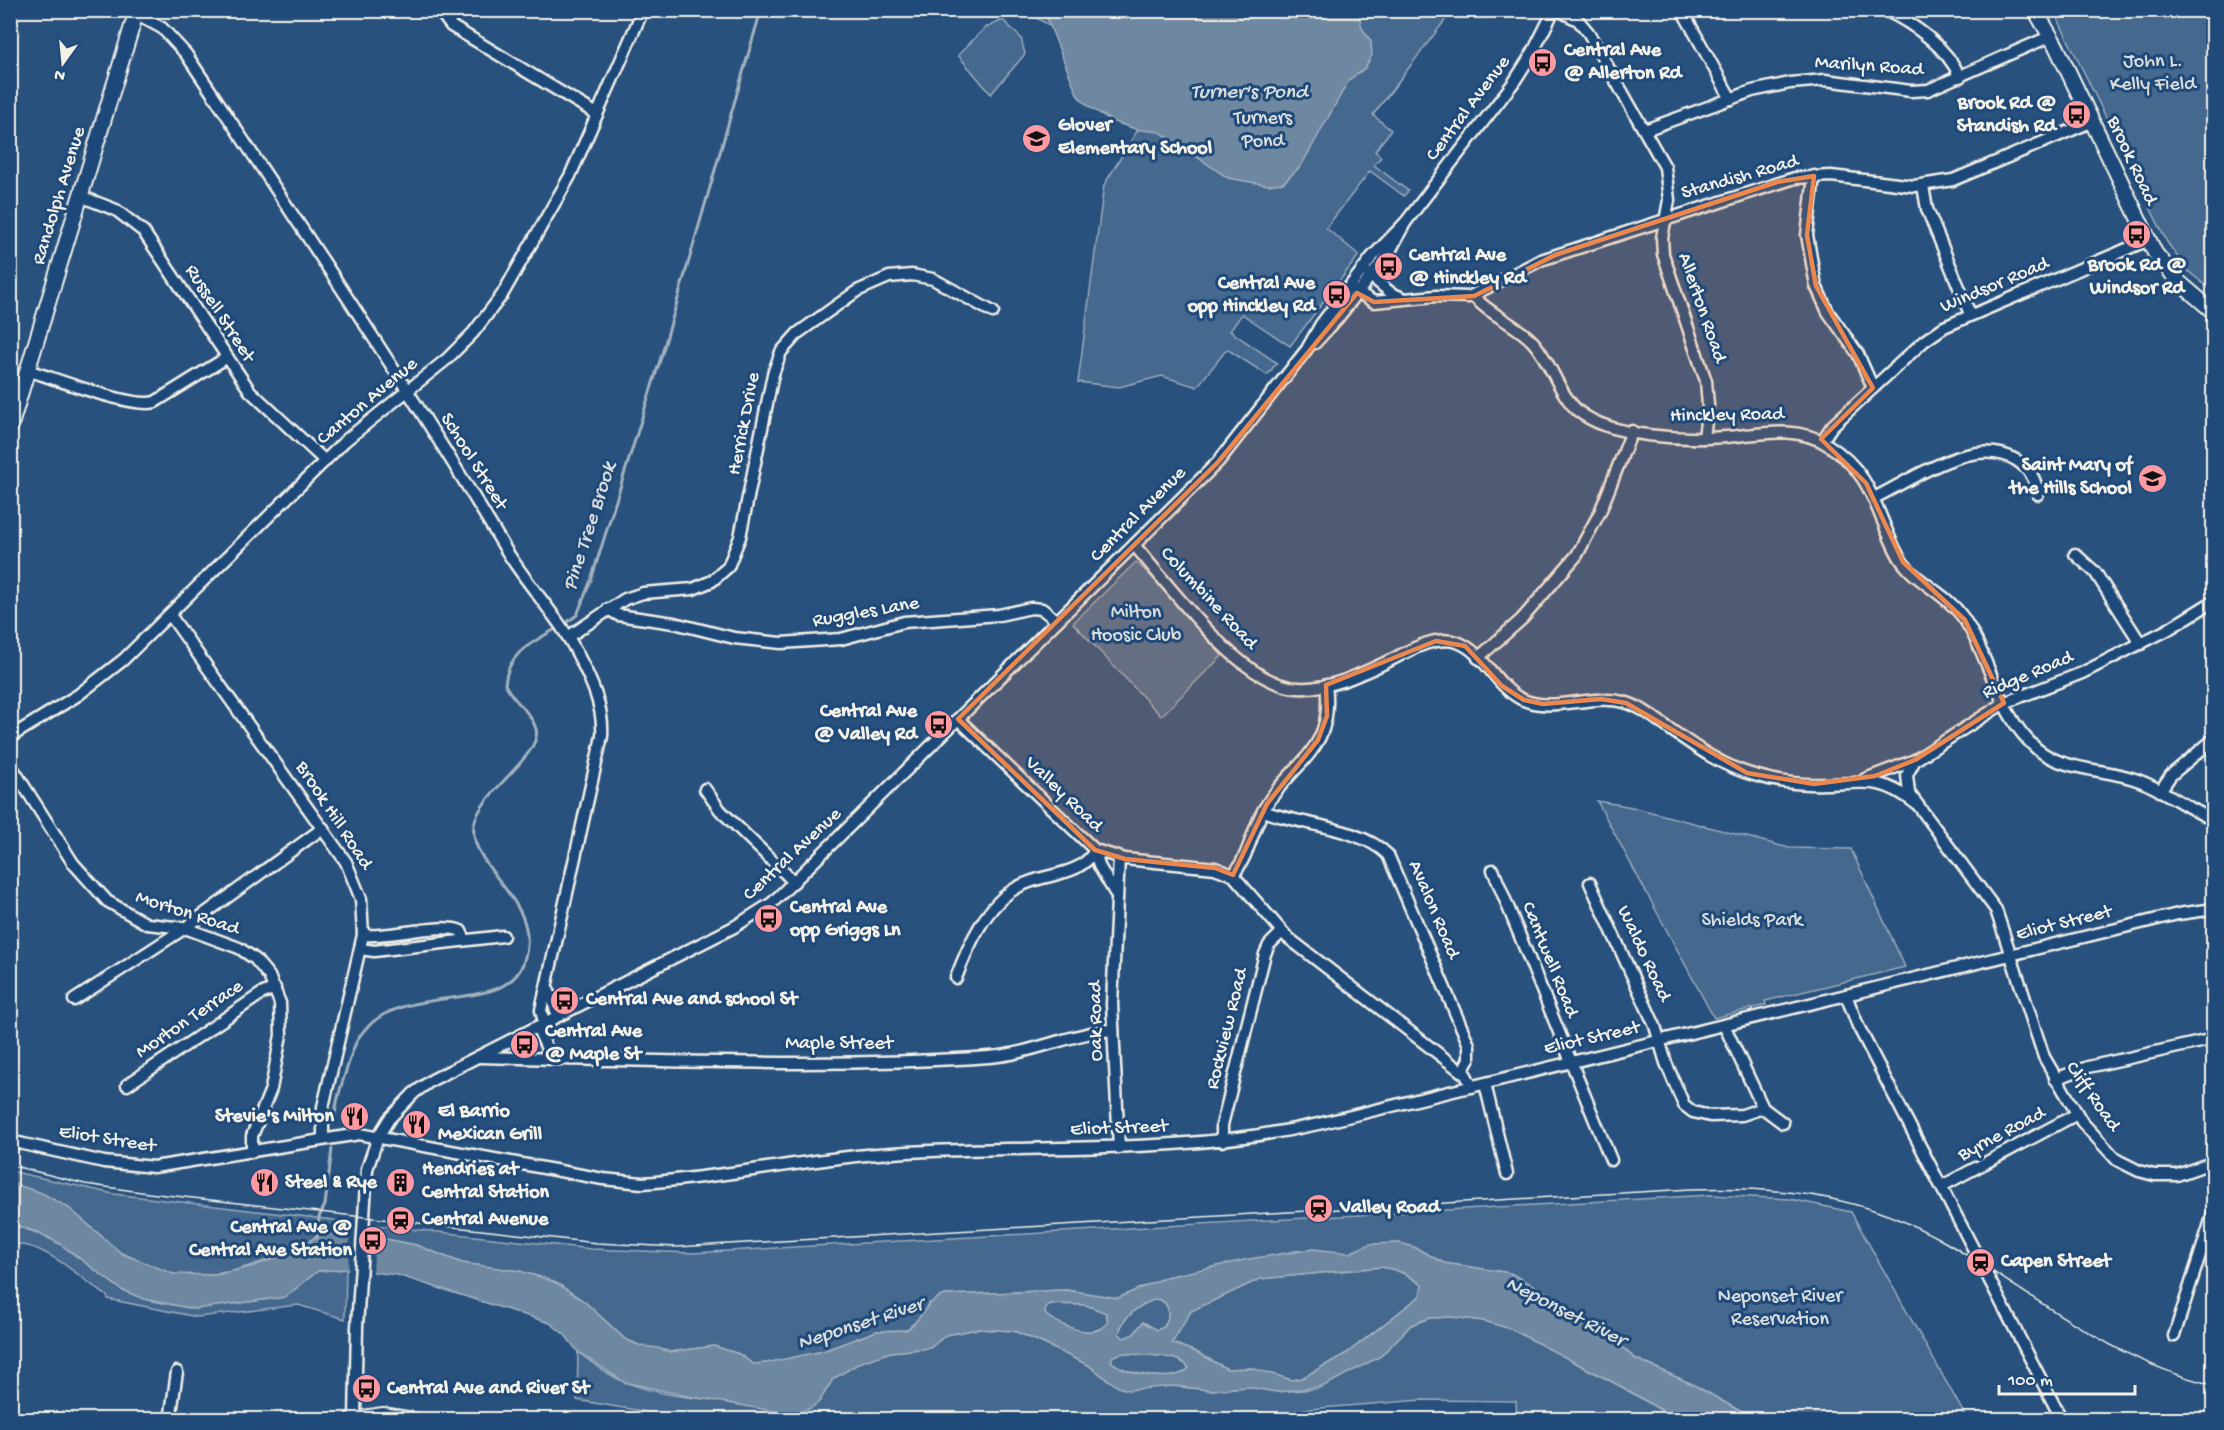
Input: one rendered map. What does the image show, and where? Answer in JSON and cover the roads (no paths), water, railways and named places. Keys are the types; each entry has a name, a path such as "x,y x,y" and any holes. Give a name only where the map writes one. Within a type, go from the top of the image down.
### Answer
{"main road":[{"name":"Brook Road","path":"2035,10 2051,36 2148,240 2174,277 2214,312"},
{"name":"Randolph Avenue","path":"10,428 136,12"},
{"path":"353,1419 383,1417 413,1419"}],"street":[{"path":"439,10 451,26 597,114"},
{"name":"Canton Avenue","path":"10,737 95,683 170,615 356,431 456,351 496,304 570,176 642,10"},
{"name":"Allerton Road","path":"1556,10 1578,20 1584,27 1645,130 1667,175 1669,200 1662,238 1664,262 1699,355 1708,390 1704,438"},
{"name":"Central Avenue","path":"353,1419 365,1182 378,1137 388,1119 419,1089 477,1057 755,916 794,882 1227,451 1307,349 1321,324 1353,290 1388,238 1405,223 1519,75 1556,10"},
{"path":"1682,10 1731,99"},
{"path":"1885,10 1929,39 1951,61 1960,77"},
{"name":"School Street","path":"136,12 162,27 186,54 454,462 511,558 566,635 596,695 602,728 548,989 541,1010 540,1025"},
{"name":"Marilyn Road","path":"1645,130 1770,86 1808,80 1923,91 2051,36"},
{"name":"Standish Road","path":"1474,296 1528,265 1786,180 1814,176 1923,186 1964,177 2091,122"},
{"path":"1814,176 1807,235 1816,286 1824,306 1858,354 1873,388"},
{"path":"1923,186 1927,209 1970,314"},
{"name":"Russell Street","path":"80,196 116,210 143,231 250,391 325,461"},
{"name":"Windsor Road","path":"1822,441 1832,426 1930,336 1970,314 2148,240"},
{"path":"1366,273 1391,293 1404,298"},
{"name":"Herrick Drive","path":"566,635 636,595 679,592 699,587 718,577 728,567 740,537 772,374 781,352 798,333 865,286 896,275 919,275 933,279 993,312"},
{"path":"1353,290 1374,302 1404,298 1474,296"},
{"name":"Hinckley Road","path":"1474,296 1532,342 1579,411 1598,422 1632,431 1704,438 1783,432 1822,441 1856,469 1874,498 1903,562 1950,602 1965,620 1982,650 2004,703 2026,737 2049,757 2076,766 2132,778 2160,791 2184,807 2214,820"},
{"path":"27,370 125,401 147,404 156,402 226,358"},
{"path":"1478,658 1522,620 1577,555 1596,521 1632,431"},
{"path":"1874,498 1951,460 1986,451 2007,455 2025,466 2036,482 2038,494"},
{"name":"Columbine Road","path":"1134,545 1215,637 1254,672 1284,687 1326,685 1358,675 1417,647 1436,641 1459,643 1478,658 1502,686 1524,700 1543,704 1601,699 1626,703 1646,712 1707,754 1747,773 1804,784 1857,781 1881,783 1915,803"},
{"path":"2075,554 2095,572 2141,644"},
{"name":"Ridge Road","path":"1857,781 1915,760 2004,703 2082,673 2141,644 2214,601"},
{"name":"Ruggles Lane","path":"608,609 618,615 674,623 734,638 781,643 841,639 904,622 999,615 1031,608 1042,609 1057,621"},
{"name":"Brook Hill Road","path":"170,615 323,828 357,886 364,914 363,934 325,1098 323,1139"},
{"path":"1326,685 1328,709 1318,740 1304,762 1275,793 1263,811 1244,860 1233,875 1282,932 1462,1072 1469,1078 1472,1086"},
{"name":"Valley Road","path":"958,719 1095,850 1119,858 1208,866 1233,875"},
{"path":"2160,791 2170,775 2214,739"},
{"name":"Columbine Road","path":"1915,760 1907,775 1907,788 1915,803 1991,902 2012,955"},
{"name":"Morton Road","path":"10,764 73,863 100,896 141,921 154,926 185,928 244,951 260,965 275,988 281,1010 280,1046 271,1089 252,1136 252,1152"},
{"path":"705,789 720,810 794,882"},
{"name":"Avalon Road","path":"1263,811 1363,839 1378,846 1388,855 1396,867 1469,1045 1469,1059 1462,1072"},
{"path":"74,1000 185,928 323,828"},
{"path":"1095,850 1099,866 1115,893"},
{"path":"956,978 981,925 1007,895 1026,883 1083,866 1095,850"},
{"name":"Oak Road","path":"1119,858 1115,893 1113,1030 1119,1148"},
{"name":"Cantwell Road","path":"1493,870 1611,1160"},
{"name":"Waldo Road","path":"1590,883 1660,1042 1666,1063 1688,1109 1704,1116 1721,1116 1742,1115 1763,1108"},
{"name":"Eliot Street","path":"10,1141 104,1162 145,1167 180,1165 353,1134 635,1183 897,1152 1119,1148 1222,1141 1289,1131 2178,914 2214,909"},
{"path":"363,934 386,936 450,928 461,931 465,940"},
{"name":"Rockview Road","path":"1222,1141 1222,1125 1265,954 1269,945 1282,932"},
{"path":"360,949 374,951 503,936"},
{"name":"Cliff Road","path":"2012,955 2039,1042 2055,1078 2077,1114 2117,1160 2139,1171 2154,1175 2177,1175 2214,1162"},
{"name":"Morton Terrace","path":"127,1085 261,994 275,988"},
{"path":"548,989 558,1016"},
{"path":"1846,995 1858,1026 2062,1419"},
{"path":"540,1025 548,1052 561,1059"},
{"path":"1724,1025 1763,1108 1783,1123"},
{"name":"Maple Street","path":"477,1057 923,1061 1005,1055 1086,1034 1113,1030"},
{"path":"2055,1078 2088,1066 2214,1039"},
{"path":"1485,1084 1506,1174"},
{"name":"Byrne Road","path":"1942,1186 2077,1114"},
{"path":"2174,1336 2214,1211"},
{"path":"170,1419 177,1371"}],"water":[{"name":"Turner's Pond","path":"1044,11 1358,11 1362,28 1371,41 1372,55 1365,68 1349,80 1301,166 1283,183 1268,185 1228,178 1160,132 1135,129 1114,122 1089,107 1078,96"},
{"name":"Neponset River","path":"10,1183 42,1193 69,1208 121,1253 173,1274 215,1275 250,1267 296,1251 322,1233 381,1238 416,1245 462,1263 519,1271 544,1278 558,1284 585,1302 625,1339 641,1346 670,1352 714,1346 739,1354 753,1364 823,1351 877,1331 906,1330 933,1301 946,1295 1066,1290 1118,1298 1166,1277 1249,1259 1313,1249 1349,1253 1370,1244 1400,1243 1414,1247 1444,1263 1510,1273 1549,1294 1577,1316 1600,1326 1634,1358 1694,1385 1754,1419 1676,1419 1622,1387 1511,1329 1484,1321 1452,1317 1429,1318 1411,1325 1381,1356 1324,1386 1277,1392 1247,1387 1211,1390 1174,1386 1128,1390 1118,1387 1088,1365 1014,1331 978,1329 946,1335 930,1348 891,1352 861,1362 833,1379 819,1402 811,1408 800,1412 785,1413 624,1382 578,1352 565,1335 550,1323 397,1275 346,1269 318,1271 285,1297 194,1309 144,1299 122,1290 60,1244 40,1233 11,1224","holes":["1381,1267 1403,1273 1422,1285 1420,1296 1347,1353 1302,1378 1292,1380 1251,1368 1227,1369 1196,1352 1172,1343 1191,1311 1260,1279","1158,1299 1167,1307 1168,1315 1164,1327 1157,1330 1143,1322 1134,1334 1124,1338 1119,1334 1128,1317 1139,1307","1051,1304 1086,1305 1106,1313 1108,1322 1102,1328 1095,1330 1077,1330 1051,1319 1045,1314 1046,1307","1123,1353 1169,1357 1184,1363 1189,1368 1173,1376 1150,1376 1118,1366 1111,1361 1113,1356"]}],"waterway":[{"name":"Pine Tree Brook","path":"563,625 577,615 591,580 662,354 761,10"},
{"name":"Pine Tree Brook","path":"334,1123 340,1090 355,1045 359,1037 377,1019 399,1008 496,989 513,978 524,961 527,939 524,920 515,903 482,857 475,841 474,825 478,813 487,800 521,762 536,739 534,723 505,684 507,673 516,656 530,644 557,628"},
{"name":"Pine Tree Brook","path":"317,1238 319,1217 325,1205 332,1149"}],"tram line":[{"path":"10,1165 85,1184 148,1193 597,1243 677,1247 1691,1189 1792,1192 1857,1205 1919,1228 2109,1344 2143,1361 2214,1385"}],"place":[{"name":"Central Ave @ Allerton Rd","path":"1543,62"},
{"name":"Brook Rd @ Standish Rd","path":"2077,115"},
{"name":"Glover Elementary School","path":"1037,138"},
{"name":"Brook Rd @ Windsor Rd","path":"2137,235"},
{"name":"Central Ave @ Hinckley Rd","path":"1388,267"},
{"name":"Central Ave opp Hinckley Rd","path":"1336,295"},
{"name":"Saint Mary of the Hills School","path":"2153,478"},
{"name":"Central Ave @ Valley Rd","path":"938,724"},
{"name":"Central Ave opp Griggs Ln","path":"769,919"},
{"name":"Central Ave and school St","path":"565,1000"},
{"name":"Central Ave @ Maple St","path":"524,1044"},
{"name":"Stevie's Milton","path":"355,1117"},
{"name":"El Barrio Mexican Grill","path":"417,1124"},
{"name":"Hendries at Central Station","path":"401,1182"},
{"name":"Steel & Rye","path":"264,1183"},
{"name":"Valley Road","path":"1319,1208"},
{"name":"Central Avenue","path":"401,1220"},
{"name":"Central Ave @ Central Ave Station","path":"373,1240"},
{"name":"Capen Street","path":"1980,1262"},
{"name":"Central Ave and River St","path":"366,1389"}],"park label":[{"name":"John L. Kelly Field","path":"2153,74"},
{"name":"Turners Pond","path":"1263,130"},
{"name":"Milton Hoosic Club","path":"1136,624"},
{"name":"Shields Park","path":"1752,921"},
{"name":"Neponset River Reservation","path":"1780,1308"}]}
